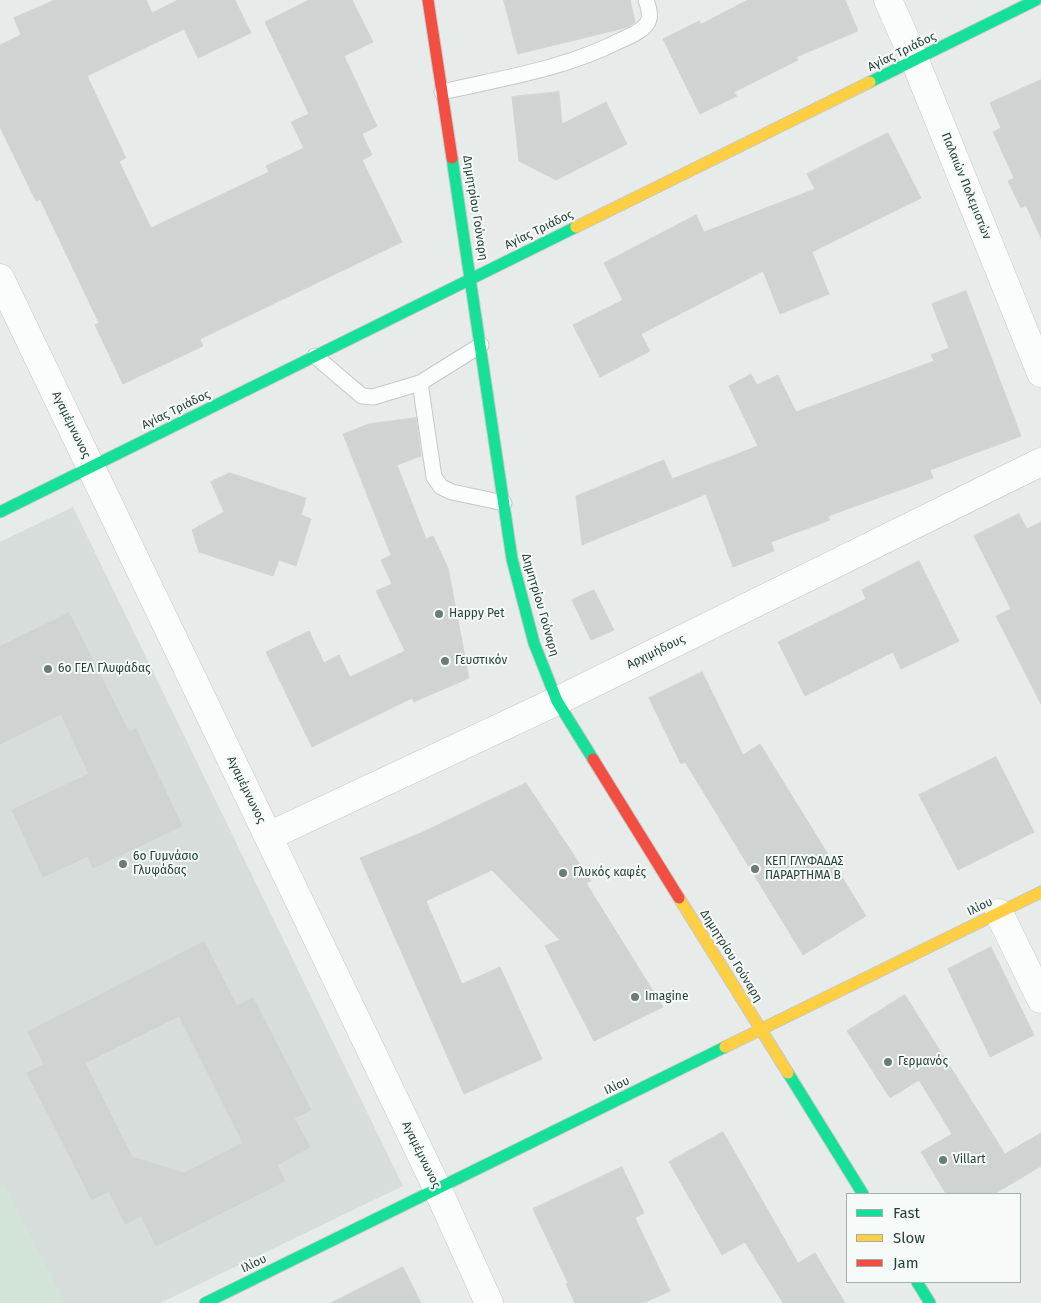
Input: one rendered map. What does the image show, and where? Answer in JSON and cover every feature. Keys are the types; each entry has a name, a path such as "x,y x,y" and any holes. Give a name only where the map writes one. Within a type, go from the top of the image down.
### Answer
{"street":[{"name":"Δημητρίου Γούναρη","path":"428,0 472,278 512,559 534,643 557,701 861,1193"},
{"name":"Παλαιών Πολεμιστών","path":"888,0 915,61 1041,373"},
{"name":"Αγίας Τριάδος","path":"0,512 1036,0"},
{"name":"Αγαμέμνωνος","path":"0,278 438,1190 489,1303"},
{"name":"Αρχιμήδους","path":"268,836 557,701 1041,462"},
{"name":"Ιλίου","path":"205,1303 1041,892"},
{"path":"998,913 1041,999"},
{"path":"918,1283 930,1303"}],"lane":[{"path":"442,92 556,67 613,44 638,32 647,24 650,12 646,0"},
{"path":"316,356 362,396 373,397 420,383 481,345"},
{"path":"420,383 434,477 441,487 452,492 504,503"}],"shaded area":[{"name":"6ο Γυμνάσιο Γλυφάδας","path":"73,507 403,1186 160,1303 0,1303 0,542"}],"green space":[{"path":"4,1184 65,1303 0,1303 0,1187"}],"building":[{"path":"55,0 146,0 152,13 178,0 235,0 251,33 198,58 184,29 87,76 126,158 119,161 151,228 269,172 266,166 304,148 291,122 309,114 265,22 309,0 352,0 373,42 344,56 377,126 362,134 372,155 362,160 402,242 200,339 203,346 123,384 95,325 99,323 40,199 36,201 0,127 0,45 21,35 14,18"},
{"path":"504,0 630,0 635,22 628,27 518,54"},
{"path":"748,0 845,0 858,31 796,57 798,60 734,92 737,96 700,114 663,39 699,21 701,24"},
{"path":"1041,80 1041,238 1026,205 1021,208 1008,181 1014,178 993,132 1001,128 990,103"},
{"path":"559,92 562,124 606,102 627,144 556,180 519,161 512,97"},
{"path":"888,133 921,198 812,252 829,294 780,314 763,271 641,334 650,351 600,377 573,325 623,300 604,263 696,215 704,232 815,189 807,174"},
{"path":"966,291 1021,436 930,470 933,478 828,516 830,520 771,542 774,551 733,567 706,494 582,545 576,496 664,460 672,479 758,446 729,386 751,374 757,385 778,375 796,412 934,361 931,355 949,348 932,304"},
{"path":"416,418 421,456 397,465 426,539 433,536 448,568 469,678 414,702 412,698 312,747 266,652 309,631 324,663 339,655 350,677 405,651 376,591 392,584 381,560 391,555 343,434 369,424"},
{"path":"230,473 306,498 301,515 311,519 296,566 279,560 273,576 199,552 192,530 224,512 211,482"},
{"path":"1019,514 1027,529 1041,522 1041,704 996,616 1011,609 974,536"},
{"path":"919,561 959,641 901,669 893,652 805,696 778,642 866,599 862,590"},
{"path":"594,590 614,630 591,640 572,600"},
{"path":"69,613 129,732 136,729 182,826 93,868 88,856 43,877 12,810 89,774 61,714 0,744 0,647"},
{"path":"702,672 743,755 760,744 866,916 803,955 685,762 681,764 649,698"},
{"path":"996,757 1034,832 958,870 919,795"},
{"path":"526,783 591,881 586,883 663,1007 594,1041 545,946 560,940 492,870 426,901 462,984 500,967 542,1059 464,1094 360,858 423,832"},
{"path":"204,942 237,1006 253,998 311,1110 294,1118 310,1147 277,1165 285,1181 156,1246 141,1216 125,1224 109,1191 92,1200 27,1073 44,1064 28,1032","holes":["179,1016 243,1143 184,1173 132,1157 85,1063"]},
{"path":"991,947 1034,1035 990,1057 948,969"},
{"path":"905,995 1005,1154 1041,1133 1041,1166 996,1193 945,1193 921,1152 952,1134 919,1080 890,1098 847,1031"},
{"path":"723,1132 798,1263 815,1253 845,1303 783,1303 745,1242 722,1255 669,1162"},
{"path":"622,1167 644,1213 635,1218 670,1291 643,1303 575,1303 566,1284 568,1283 533,1209"},
{"path":"403,1267 421,1303 331,1303"}],"traffic: fast":[{"path":"870,82 1036,0"},
{"path":"452,158 512,559 534,643 557,701 593,759"},
{"path":"0,512 576,227"},
{"path":"205,1303 725,1047"},
{"path":"788,1073 862,1193"},
{"path":"918,1283 930,1303"}],"traffic: slow":[{"path":"576,227 870,82"},
{"path":"725,1047 1041,892"},
{"path":"679,898 788,1073"}],"traffic: jam":[{"path":"428,0 452,158"},
{"path":"593,759 679,898"}],"place":[{"name":"Happy Pet","path":"439,614"},
{"name":"Γευστικόν","path":"445,661"},
{"name":"6ο ΓΕΛ Γλυφάδας","path":"48,669"},
{"name":"6ο Γυμνάσιο Γλυφάδας","path":"123,864"},
{"name":"ΚΕΠ ΓΛΥΦΑΔΑΣ ΠΑΡΑΡΤΗΜΑ Β","path":"755,869"},
{"name":"Γλυκός καφές","path":"563,873"},
{"name":"Imagine","path":"635,997"},
{"name":"Γερμανός","path":"888,1062"},
{"name":"Villart","path":"943,1160"}]}
